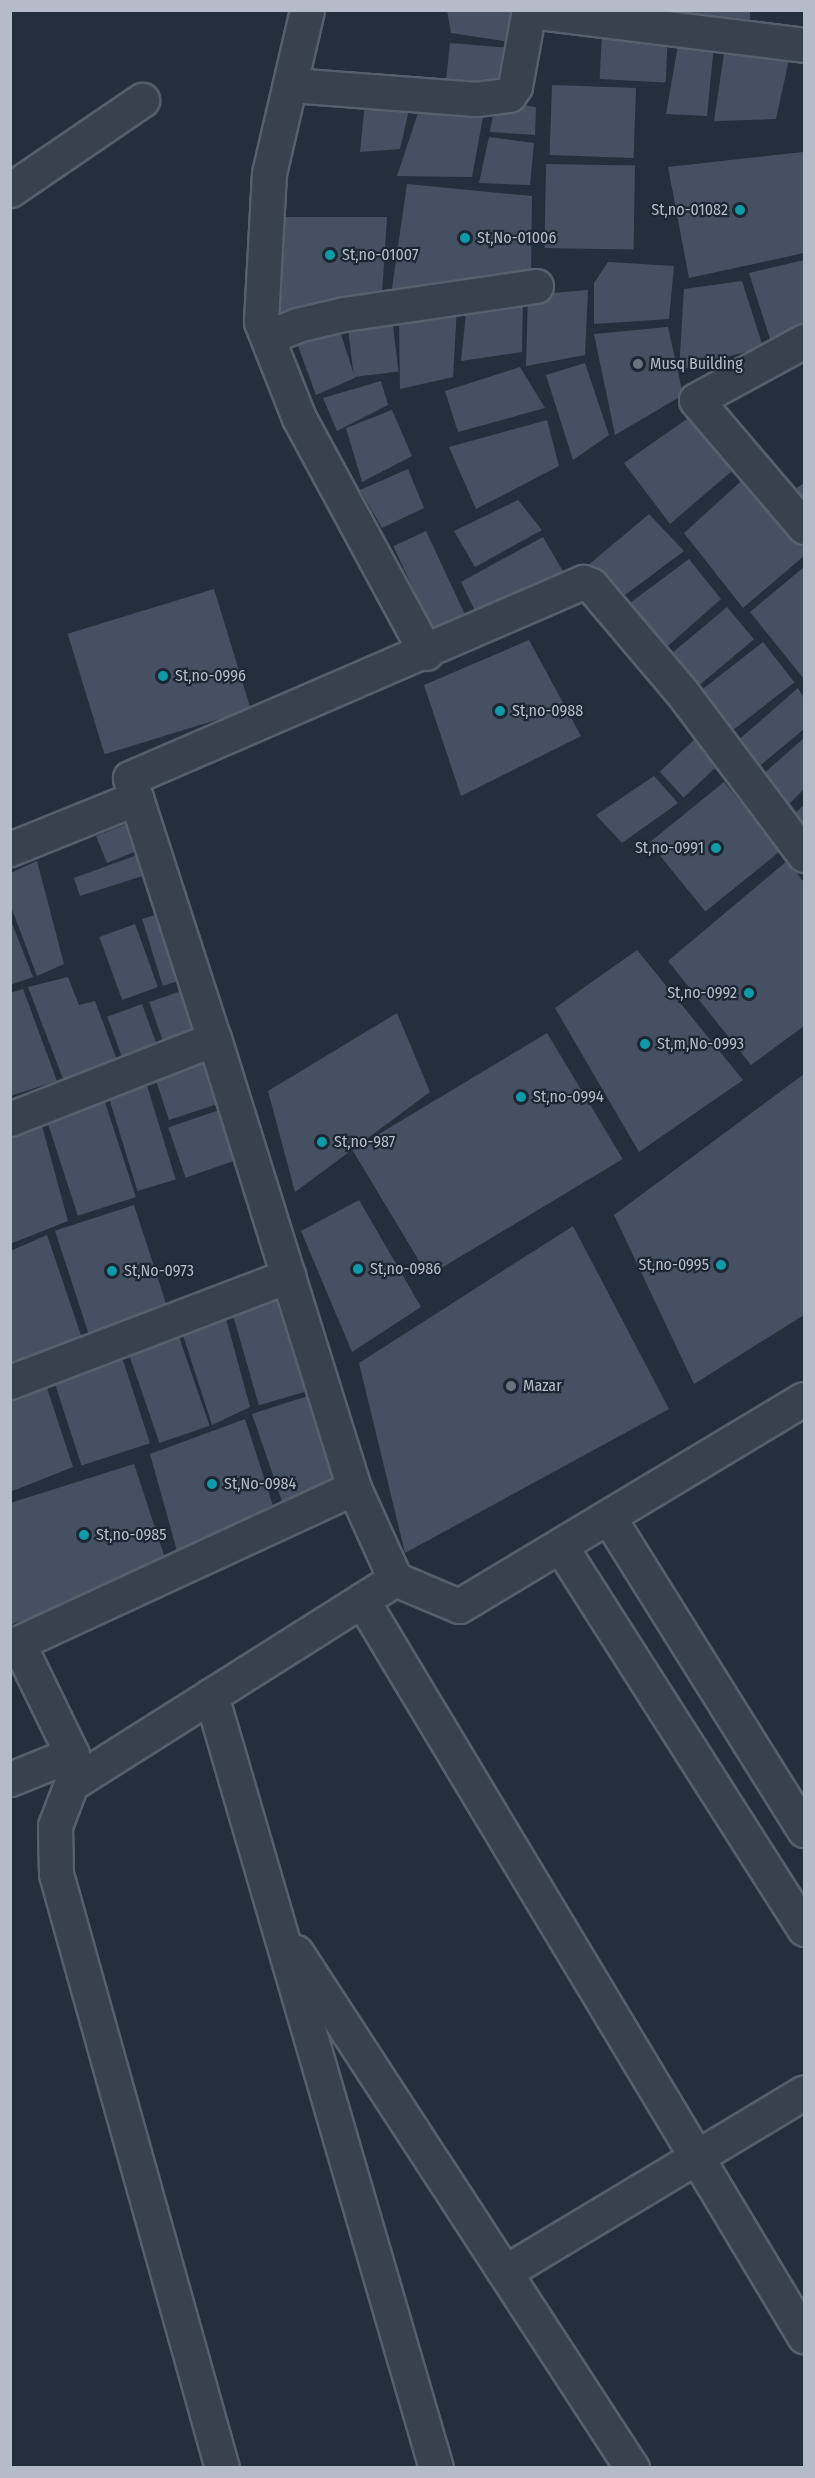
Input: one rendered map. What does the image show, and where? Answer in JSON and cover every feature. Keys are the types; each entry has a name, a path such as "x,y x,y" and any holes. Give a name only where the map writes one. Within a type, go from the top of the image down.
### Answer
{"street":[{"path":"307,10 270,173 261,322 299,418 426,653"},
{"path":"291,86 476,99 509,95 515,86 529,11 804,45"},
{"path":"10,190 142,100"},
{"path":"268,337 297,325 344,314 536,286"},
{"path":"804,341 696,400 804,527"},
{"path":"804,855 681,691 591,585 583,582 426,653 130,778 354,1488 395,1579 459,1606 561,1547 804,1399"},
{"path":"10,849 136,798"},
{"path":"10,1119 214,1039"},
{"path":"10,1382 288,1276"},
{"path":"10,1779 72,1754 14,1644 354,1488"},
{"path":"609,1518 804,1830"},
{"path":"561,1547 804,1929"},
{"path":"222,2468 56,1874 55,1826 71,1784 395,1579"},
{"path":"362,1600 804,2336"},
{"path":"211,1695 436,2468"},
{"path":"277,1922 632,2468"},
{"path":"505,2272 804,2092"}],"building":[{"path":"447,10 514,10 510,42 451,33"},
{"path":"684,10 750,10 750,25 684,25"},
{"path":"602,34 668,37 666,82 600,79"},
{"path":"450,43 511,48 503,90 445,89"},
{"path":"678,45 714,45 707,116 666,114"},
{"path":"725,47 790,55 776,119 714,121"},
{"path":"552,85 636,88 634,158 550,155"},
{"path":"422,101 485,106 472,177 397,176"},
{"path":"495,101 536,107 535,135 490,132"},
{"path":"365,103 410,106 400,149 360,152"},
{"path":"489,137 534,143 530,185 479,183"},
{"name":"St,no-01082","path":"803,152 804,253 689,278 668,167"},
{"path":"546,164 635,166 634,250 545,248"},
{"name":"St,No-01006","path":"407,184 532,196 531,280 390,302"},
{"name":"St,no-01007","path":"283,217 387,217 382,294 266,318"},
{"path":"804,260 804,327 771,342 749,273"},
{"path":"608,262 674,266 669,319 594,324 594,283"},
{"path":"742,281 763,347 679,370 684,289"},
{"path":"588,290 585,355 526,366 528,295"},
{"path":"523,297 522,352 461,361 467,304"},
{"path":"457,307 453,377 400,389 399,316"},
{"path":"392,318 399,372 354,377 347,323"},
{"name":"Musq Building","path":"668,327 683,395 615,435 594,334"},
{"path":"339,328 355,378 316,395 294,335"},
{"path":"585,363 609,435 573,460 546,375"},
{"path":"520,367 545,408 458,432 445,391"},
{"path":"381,381 388,405 337,431 323,398"},
{"path":"392,410 412,456 362,482 346,428"},
{"path":"697,412 740,464 670,524 624,463"},
{"path":"547,420 559,466 476,509 449,447"},
{"path":"408,469 424,508 382,528 360,490"},
{"path":"748,475 804,545 804,556 743,608 684,533"},
{"path":"804,483 804,512 789,493"},
{"path":"518,500 542,530 475,567 454,531"},
{"path":"649,514 684,551 613,604 586,567"},
{"path":"426,531 470,625 437,640 393,546"},
{"path":"543,537 568,580 479,619 461,582"},
{"path":"689,559 721,599 660,653 622,609"},
{"path":"804,567 804,679 750,612"},
{"name":"St,no-0996","path":"214,589 251,709 105,754 68,634"},
{"path":"727,607 754,639 692,691 665,659"},
{"name":"St,no-0988","path":"529,640 581,736 461,796 424,685"},
{"path":"763,642 794,682 727,735 696,694"},
{"path":"798,688 804,698 804,729 756,769 735,743"},
{"path":"697,737 721,763 684,797 660,772"},
{"path":"804,738 804,789 783,810 762,775"},
{"path":"654,776 678,803 622,843 596,815"},
{"name":"St,no-0991","path":"724,782 780,851 705,912 649,842"},
{"path":"804,805 804,831 792,816"},
{"path":"136,820 147,847 107,863 96,836"},
{"path":"148,851 155,872 80,896 74,878"},
{"path":"37,861 64,964 37,976 10,904 10,873"},
{"name":"St,no-0992","path":"787,861 804,882 804,1026 751,1065 668,961"},
{"path":"168,911 188,978 163,986 142,919"},
{"path":"10,918 33,977 10,985"},
{"path":"135,924 158,987 122,1000 99,937"},
{"name":"St,m,No-0993","path":"637,950 743,1080 639,1152 555,1008"},
{"path":"68,977 79,1005 95,1001 117,1060 63,1079 28,987"},
{"path":"190,988 206,1035 166,1049 149,1002"},
{"path":"23,989 57,1081 10,1096 10,993"},
{"path":"142,1004 159,1050 124,1063 107,1017"},
{"name":"St,no-987","path":"397,1013 430,1092 295,1192 268,1091"},
{"name":"St,no-0994","path":"547,1033 623,1159 428,1276 352,1150"},
{"path":"207,1056 222,1103 169,1120 154,1073"},
{"name":"St,no-0995","path":"804,1074 804,1315 694,1384 614,1215"},
{"path":"145,1079 176,1179 137,1191 107,1091"},
{"path":"104,1099 136,1197 78,1216 46,1118"},
{"path":"225,1108 242,1158 186,1178 168,1128"},
{"path":"41,1122 68,1221 10,1244 10,1134"},
{"name":"St,no-0986","path":"359,1200 421,1307 352,1352 301,1231"},
{"name":"St,No-0973","path":"134,1205 168,1309 89,1334 55,1231"},
{"name":"Mazar","path":"573,1226 669,1409 405,1553 359,1363"},
{"path":"47,1235 84,1344 10,1366 10,1251"},
{"path":"284,1297 311,1390 259,1405 232,1312"},
{"path":"225,1315 250,1407 212,1425 182,1332"},
{"path":"178,1334 210,1426 159,1443 128,1351"},
{"path":"120,1351 150,1443 81,1466 52,1373"},
{"path":"44,1379 73,1467 10,1492 10,1396"},
{"path":"311,1395 336,1484 284,1507 252,1414"},
{"name":"St,No-0984","path":"245,1419 276,1515 179,1558 150,1454"},
{"name":"St,no-0985","path":"134,1464 168,1567 10,1625 10,1503"}],"place":[{"name":"St,no-01082","path":"740,210"},
{"name":"St,No-01006","path":"465,238"},
{"name":"St,no-01007","path":"330,255"},
{"name":"Musq Building","path":"638,364"},
{"name":"St,no-0996","path":"163,676"},
{"name":"St,no-0988","path":"500,711"},
{"name":"St,no-0991","path":"716,848"},
{"name":"St,no-0992","path":"749,993"},
{"name":"St,m,No-0993","path":"645,1044"},
{"name":"St,no-0994","path":"521,1097"},
{"name":"St,no-987","path":"322,1142"},
{"name":"St,no-0995","path":"721,1265"},
{"name":"St,no-0986","path":"358,1269"},
{"name":"St,No-0973","path":"112,1271"},
{"name":"Mazar","path":"511,1386"},
{"name":"St,No-0984","path":"212,1484"},
{"name":"St,no-0985","path":"84,1535"}]}
